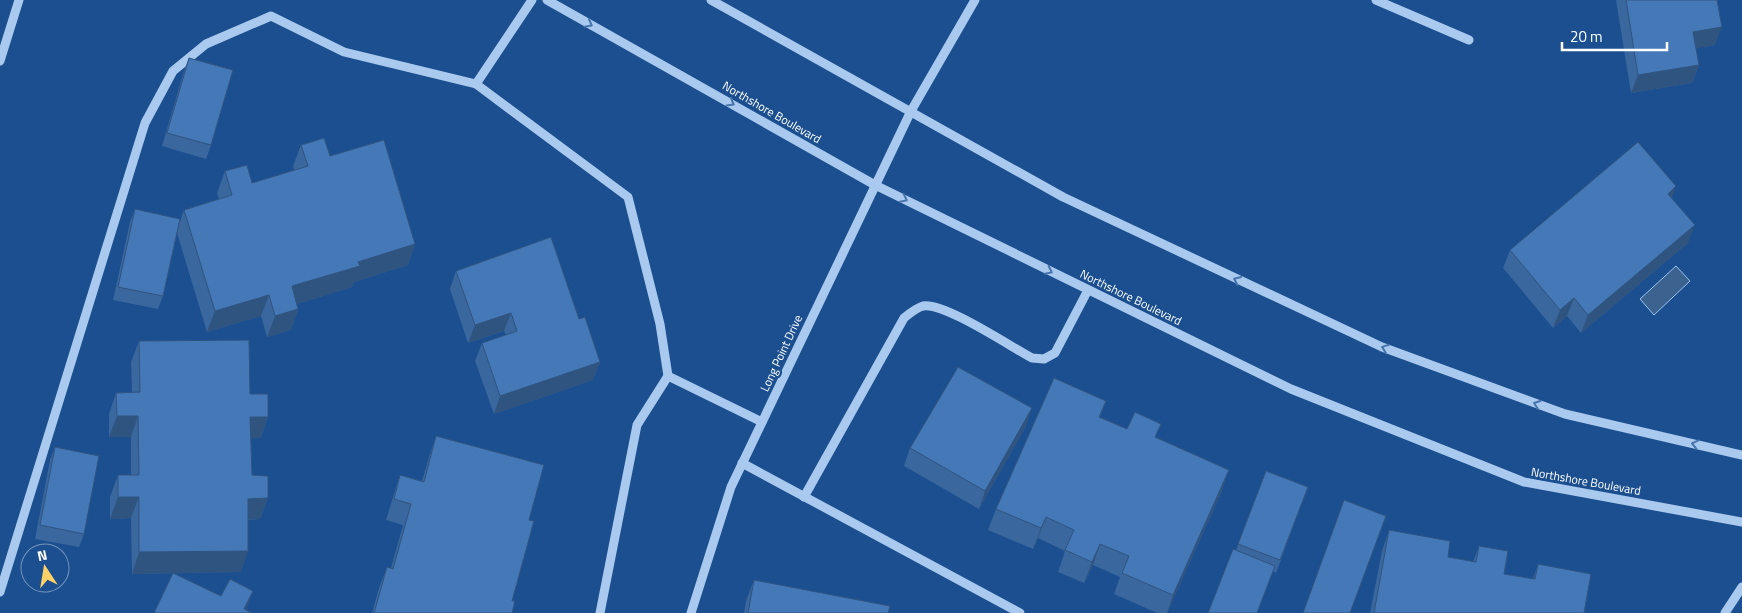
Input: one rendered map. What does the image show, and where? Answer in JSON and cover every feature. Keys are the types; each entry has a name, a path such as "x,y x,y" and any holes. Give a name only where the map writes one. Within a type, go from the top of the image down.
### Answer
{"street":[{"path":"0,61 19,0"},
{"path":"476,84 532,0"},
{"name":"Northshore Boulevard","path":"547,0 875,185 1291,389 1524,482 1742,522"},
{"path":"711,0 1063,197 1382,347 1565,414 1742,455"},
{"name":"Long Point Drive","path":"691,613 731,487 742,463 911,111 975,0"},
{"path":"1376,0 1469,40"},
{"path":"0,592 145,123 173,71 206,44 271,16 344,52 476,84 628,197 660,324 668,376 637,425 600,613"},
{"path":"804,497 904,318 913,310 924,306 942,308 1032,358 1044,360 1055,353 1088,290"},
{"path":"668,376 762,422"},
{"path":"742,463 1007,610 1020,613"},
{"path":"1725,613 1742,587"}],"water":[{"path":"1676,266 1690,281 1654,315 1640,299"}],"building":[{"path":"1626,0 1717,0 1722,27 1693,32 1699,65 1638,75"},
{"path":"189,58 233,70 211,145 167,133"},
{"path":"324,138 330,156 384,140 415,244 358,262 360,266 292,286 298,309 275,316 269,295 215,311 184,210 232,195 225,171 247,165 252,183 308,166 301,145"},
{"path":"1638,142 1676,186 1668,194 1695,225 1588,315 1574,298 1560,310 1510,250"},
{"path":"135,209 180,219 163,296 118,287"},
{"path":"551,237 579,319 585,317 600,362 500,396 482,343 517,331 511,313 475,325 456,271"},
{"path":"249,340 250,394 268,394 268,417 250,417 252,475 268,476 268,498 248,499 248,551 139,552 139,497 118,497 118,475 139,475 138,416 117,416 116,393 140,392 139,341"},
{"path":"958,367 1032,408 985,491 910,448"},
{"path":"1054,378 1106,401 1099,417 1127,429 1135,412 1161,424 1155,437 1229,470 1173,595 1122,573 1129,556 1100,544 1092,562 1065,550 1074,530 1046,517 1041,528 996,509"},
{"path":"436,436 544,465 529,520 534,521 512,601 515,601 512,613 374,613 387,567 393,569 411,504 394,499 400,475 424,482"},
{"path":"55,447 99,456 84,534 40,525"},
{"path":"1266,471 1308,487 1280,560 1238,544"},
{"path":"1344,500 1386,516 1350,613 1303,613"},
{"path":"1389,530 1450,541 1448,557 1476,562 1479,546 1508,551 1504,574 1535,579 1538,564 1591,574 1584,613 1374,613"},
{"path":"1233,549 1275,566 1257,613 1208,613"},
{"path":"173,573 221,596 230,579 253,591 244,609 252,613 154,613"},
{"path":"754,580 890,606 888,613 748,613"}]}
